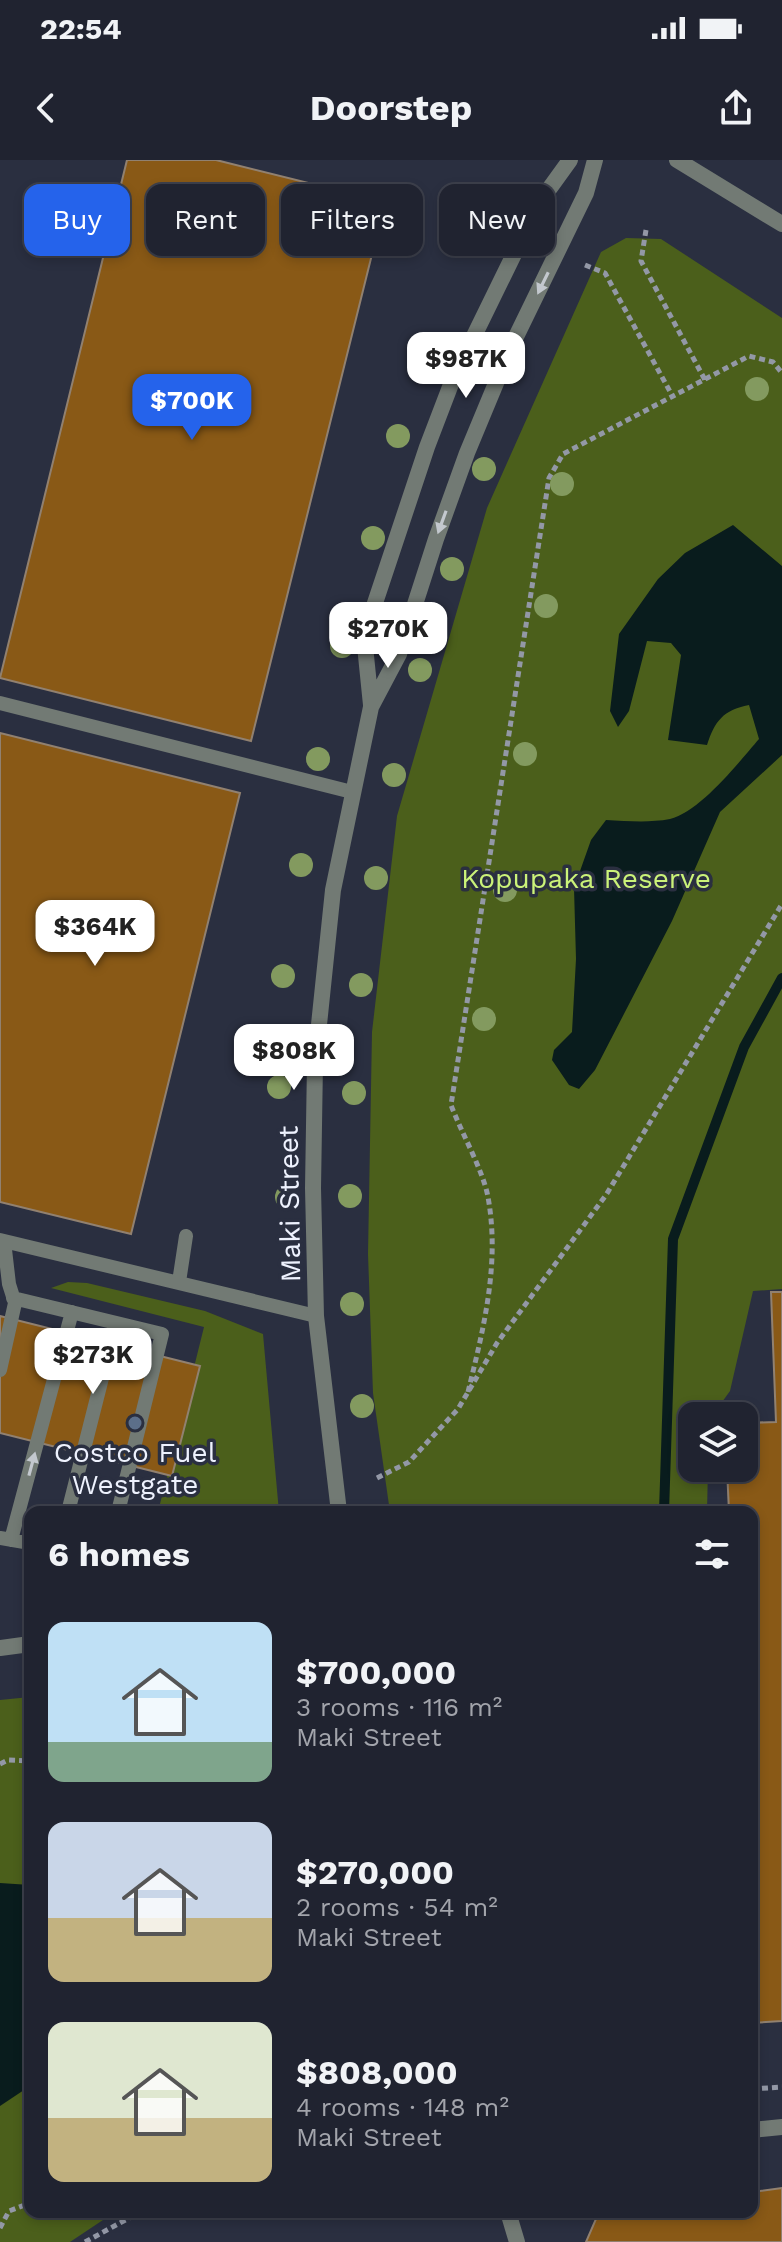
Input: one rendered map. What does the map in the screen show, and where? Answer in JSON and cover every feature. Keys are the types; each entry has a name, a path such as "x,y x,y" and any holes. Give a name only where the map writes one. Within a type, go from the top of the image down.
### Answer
{"street":[{"name":"Maki Street","path":"371,707 364,636 427,447 453,379 532,216 555,176 570,160"},
{"name":"Maki Street","path":"338,1506 316,1316 313,1188 315,1063 333,890 371,707 399,654 467,453 511,347 586,193 595,160"},
{"path":"677,160 782,224"},
{"path":"0,1648 24,1645"},
{"path":"758,2129 782,2127"},
{"path":"510,2218 517,2242"}],"lane":[{"path":"0,703 352,792"},
{"path":"179,1282 186,1236"},
{"path":"0,1370 15,1303 2,1240 316,1316"},
{"path":"13,1298 162,1334 119,1506"},
{"path":"6,1539 72,1312"},
{"path":"70,1506 116,1323"}],"path":[{"path":"646,230 641,261 705,380"},
{"path":"585,265 605,273 673,397"},
{"path":"468,1392 483,1331 493,1264 487,1194 451,1105 549,478 563,454 749,356 773,362 782,373"},
{"path":"377,1478 409,1462 458,1409 497,1343 606,1195 782,904"},
{"path":"0,1764 8,1760 24,1761"},
{"path":"758,2089 782,2087"},
{"path":"0,2228 9,2211 24,2205"},
{"path":"85,2242 126,2218"}],"green space":[{"name":"Kopupaka Reserve","path":"626,238 661,239 782,318 782,1289 753,1291 730,1391 722,1402 678,1402 678,1482 708,1482 707,1506 389,1506 373,1393 368,1254 372,1032 397,816 487,508 601,252"},
{"path":"68,1282 87,1283 205,1311 263,1334 278,1506 159,1506 204,1327 51,1288"},
{"path":"24,1698 24,2218 106,2218 70,2242 0,2242 0,1700"}],"shaded area":[{"path":"733,525 782,566 782,755 720,812 672,921 595,1070 579,1089 569,1085 552,1060 554,1050 572,1032 576,959 574,888 591,840 606,820 670,819 694,807 759,739 749,705 721,718 707,745 668,740 681,655 671,643 647,641 629,711 618,727 610,711 619,634 658,579 685,553"},
{"path":"0,1883 24,1885 24,2090 0,2106"}],"building":[{"path":"127,160 216,160 313,184 281,184 281,256 372,256 251,741 0,678 103,256 130,256 130,184 121,184"},
{"path":"0,733 240,793 131,1234 0,1202"},
{"path":"771,1292 782,1292 782,2021 758,2023 758,1506 729,1506 728,1482 758,1482 758,1423 776,1422"},
{"path":"0,1316 200,1366 172,1476 0,1433"},
{"path":"782,2188 782,2242 586,2242 596,2218 758,2218 758,2191"}],"waterway":[{"path":"664,1506 673,1239 744,1047 782,978"}],"place":[{"name":"Costco Fuel Westgate","path":"135,1423"}]}
